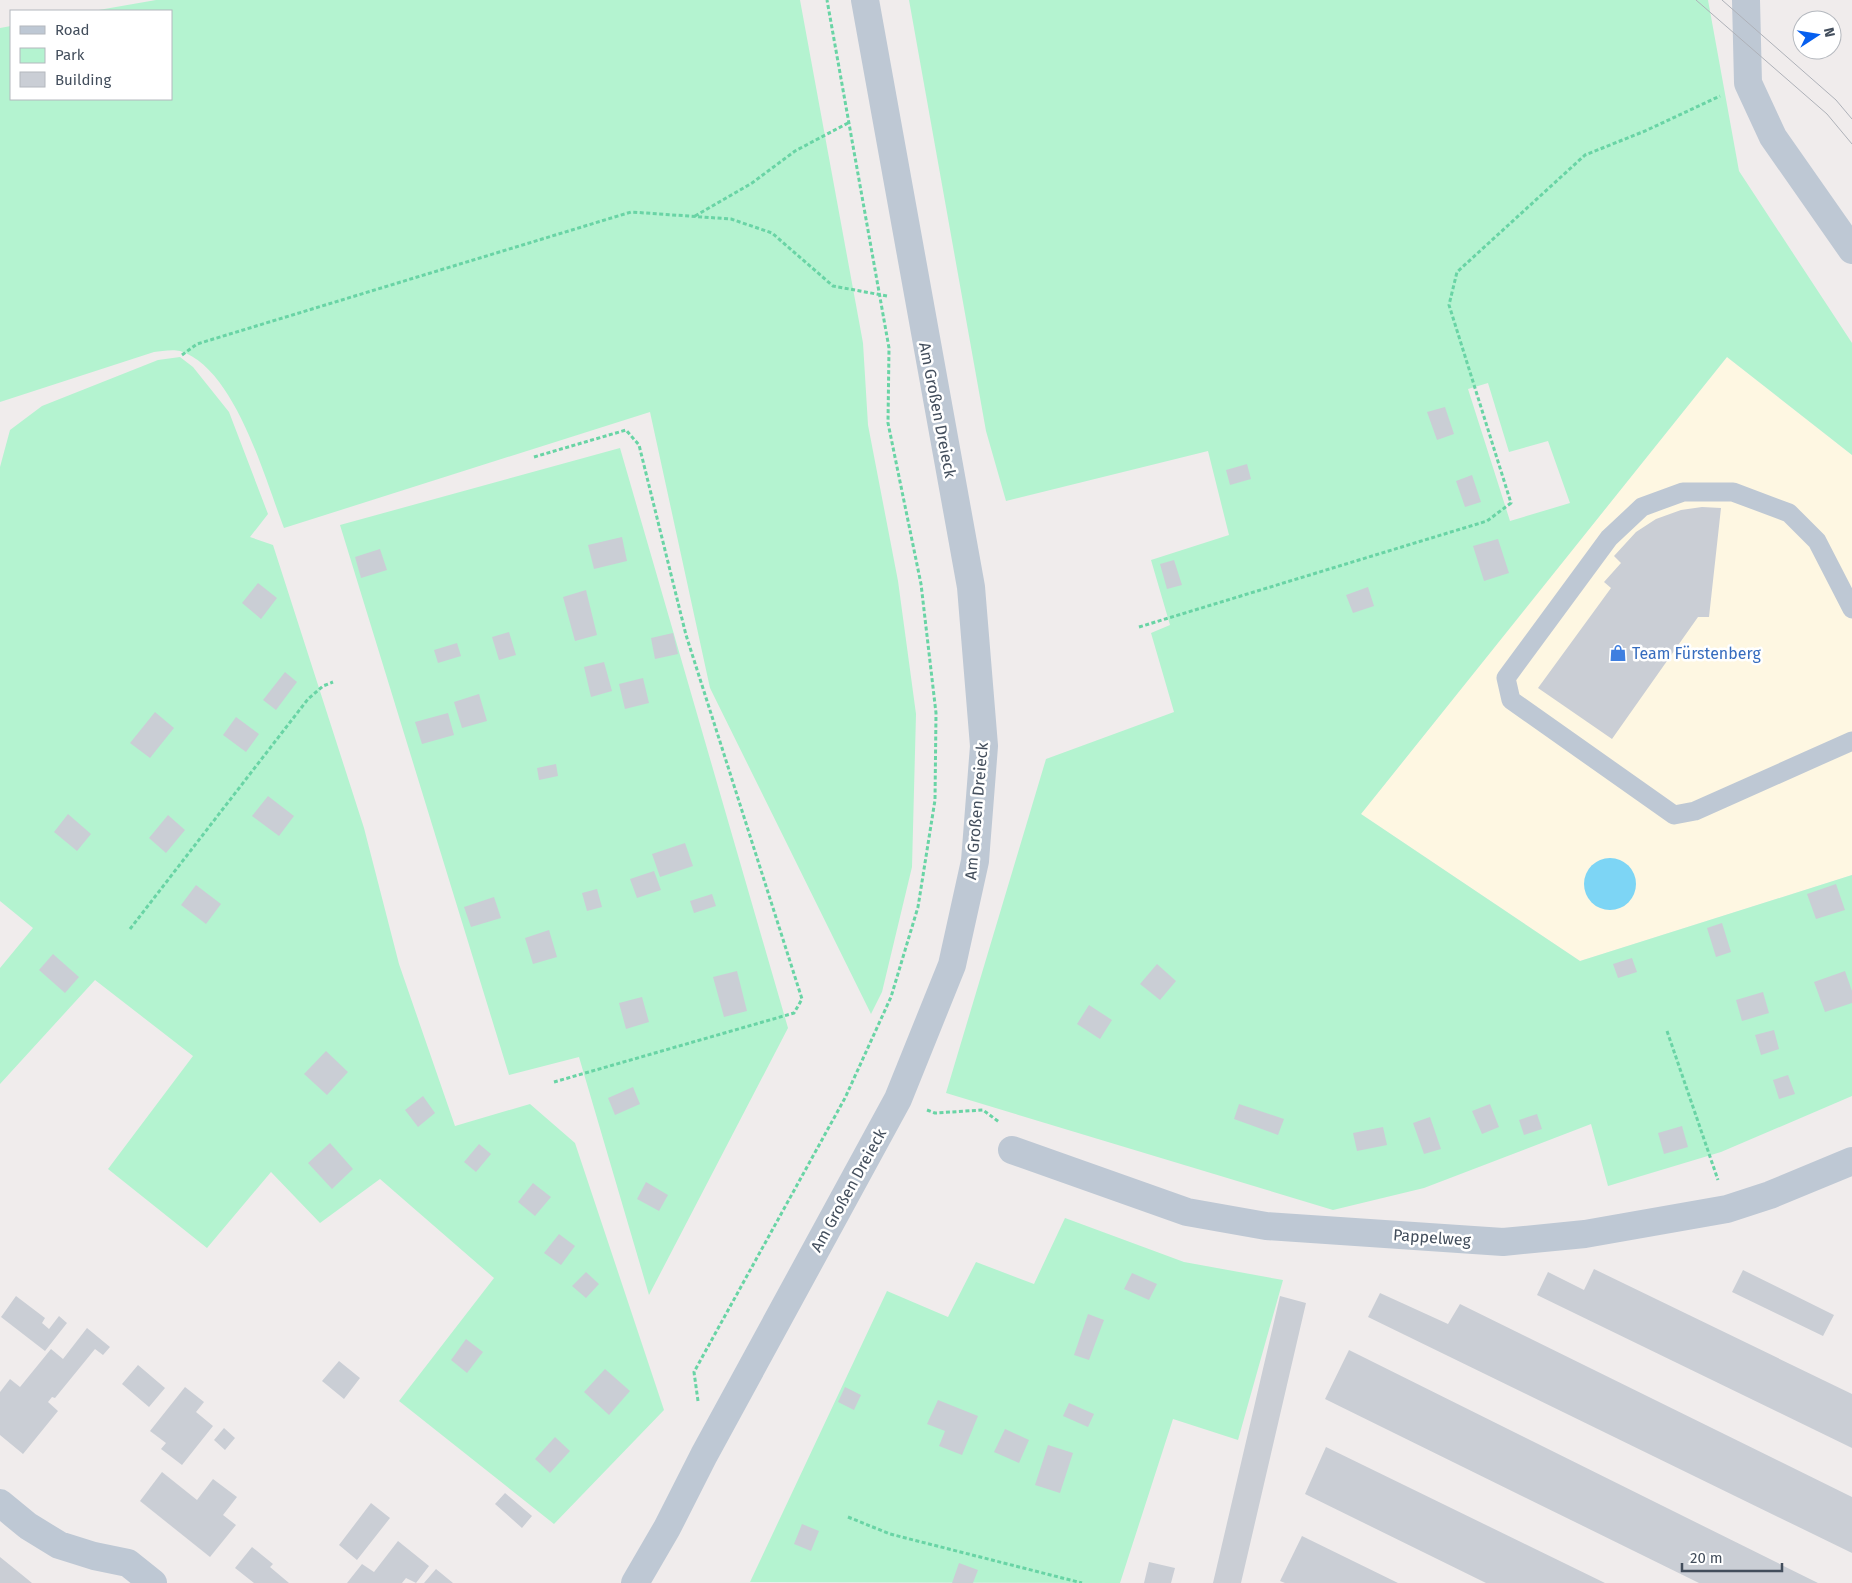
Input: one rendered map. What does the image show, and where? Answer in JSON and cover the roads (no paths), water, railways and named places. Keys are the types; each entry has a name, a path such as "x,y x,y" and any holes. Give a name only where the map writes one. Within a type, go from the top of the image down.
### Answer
{"street":[{"name":"Am Großen Dreieck","path":"635,1583 667,1528 704,1455 898,1099 952,965 975,861 984,746 971,587 864,0"},
{"path":"1746,0 1748,83 1773,137 1852,250"},
{"name":"Pappelweg","path":"1012,1150 1187,1212 1266,1226 1503,1242 1584,1234 1727,1209 1770,1195 1852,1161"},
{"path":"0,1503 28,1526 60,1545 128,1564 154,1583"}],"lane":[{"path":"1852,609 1817,541 1789,513 1733,492 1683,492 1642,507 1608,538 1506,678 1510,700 1674,815 1695,811 1852,741"}],"water":[{"path":"1605,858 1615,858 1625,862 1632,869 1636,884 1632,899 1625,906 1615,910 1605,910 1595,906 1588,899 1584,889 1584,879 1588,869 1595,862"}],"tram line":[{"path":"1696,0 1827,114 1852,144"},
{"path":"1722,0 1836,100 1852,119"}],"place":[{"name":"Team Fürstenberg","path":"1618,653"}]}
